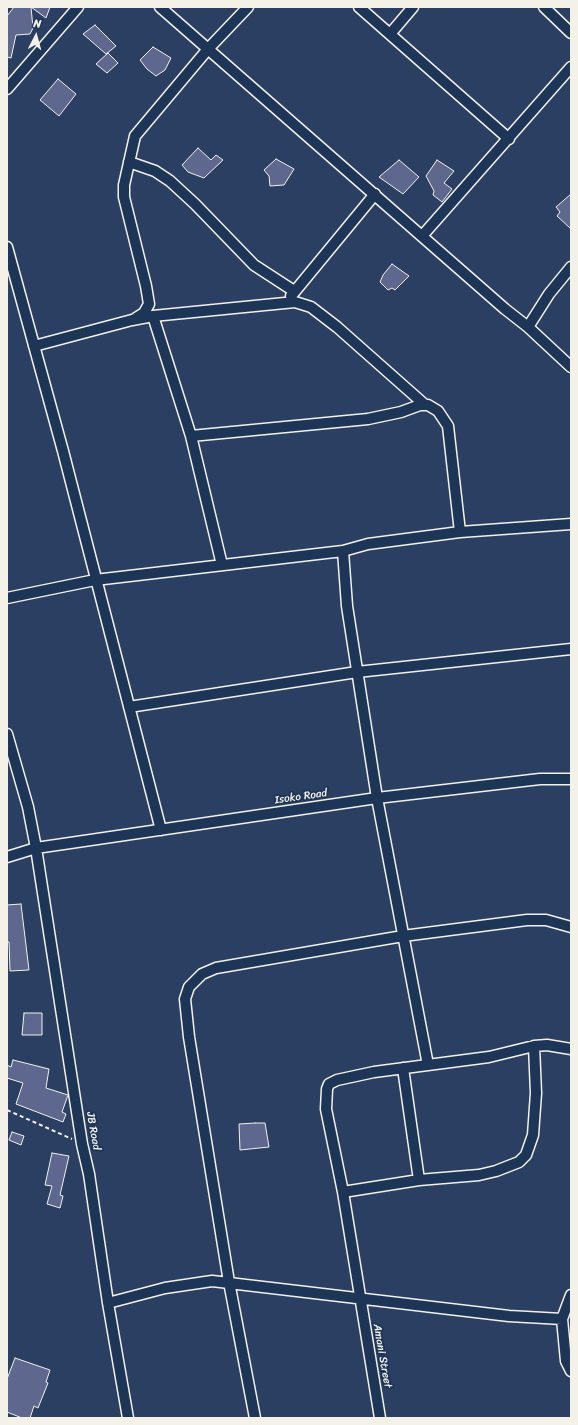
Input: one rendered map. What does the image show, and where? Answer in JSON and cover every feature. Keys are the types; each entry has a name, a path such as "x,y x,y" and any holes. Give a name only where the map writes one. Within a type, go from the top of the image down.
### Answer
{"street":[{"path":"7,89 78,7"},
{"path":"160,7 505,309 528,327 571,367"},
{"path":"132,320 147,310 149,298 124,197 128,162 133,143 138,130 208,49 248,7"},
{"path":"359,7 509,139"},
{"path":"390,34 413,7"},
{"path":"544,7 571,33"},
{"path":"422,236 571,67"},
{"path":"128,162 155,171 170,181 195,204 254,265 294,291"},
{"path":"286,302 375,194"},
{"path":"7,247 11,276 34,346 63,452 161,830"},
{"path":"528,327 550,294 571,267"},
{"path":"34,346 132,320 153,316 286,302 295,302 307,305 332,323 424,404 432,406 438,411 448,426 460,532"},
{"path":"153,316 191,436 222,564"},
{"path":"191,436 368,419 388,415 424,404"},
{"path":"7,598 95,580 343,551 368,544 460,532 571,524"},
{"path":"343,551 347,606 377,798 428,1065"},
{"path":"129,707 357,672 571,650"},
{"name":"JB Road","path":"7,734 28,807 36,848 82,1144 89,1174 108,1303 128,1418"},
{"name":"Isoko Road","path":"7,858 36,848 377,798 540,779 571,779"},
{"path":"255,1418 229,1282 189,1037 186,998 189,987 202,974 216,968 403,936 527,920 546,920 571,927"},
{"path":"343,1192 419,1180 496,1171 511,1166 526,1156 533,1135 536,1114 534,1046"},
{"path":"419,1180 403,1068 489,1057 534,1046 559,1046 571,1049"},
{"name":"Amani Street","path":"380,1418 359,1298 343,1192 326,1109 327,1089 329,1084 337,1080 403,1068"},
{"path":"108,1303 172,1287 212,1281 509,1316 562,1319"},
{"path":"571,1295 562,1319 566,1361 571,1372"}],"path":[{"path":"7,1110 82,1144"}],"building":[{"path":"14,7 31,7 33,28 30,34 16,35 11,58 7,57 7,16"},
{"path":"31,7 50,7 46,18"},
{"path":"95,25 116,46 106,54 83,34"},
{"path":"153,47 171,58 165,70 156,76 147,69 140,60"},
{"path":"108,53 118,63 107,73 96,64"},
{"path":"58,79 76,94 59,116 40,100"},
{"path":"198,148 211,160 216,155 223,160 204,178 188,172 182,165"},
{"path":"276,159 294,169 284,185 270,186 269,176 264,170"},
{"path":"399,160 419,177 403,194 379,177"},
{"path":"437,160 454,171 444,183 452,189 442,202 433,195 434,191 426,176"},
{"path":"571,194 571,229 557,216 560,212 556,207"},
{"path":"392,264 409,276 395,290 392,288 388,290 380,282 383,275"},
{"path":"21,904 29,970 10,971 9,942 7,942 7,905"},
{"path":"24,1013 42,1013 42,1035 22,1035"},
{"path":"13,1060 49,1069 46,1088 68,1095 62,1112 66,1114 63,1122 16,1104 23,1083 7,1078 7,1065 11,1067"},
{"path":"265,1123 269,1147 240,1150 239,1124"},
{"path":"12,1132 24,1136 21,1145 9,1140"},
{"path":"52,1153 69,1156 60,1195 63,1196 60,1208 47,1204 52,1186 45,1185"},
{"path":"15,1358 50,1370 46,1382 48,1383 38,1408 34,1406 30,1418 22,1418 7,1412 7,1379"}]}
